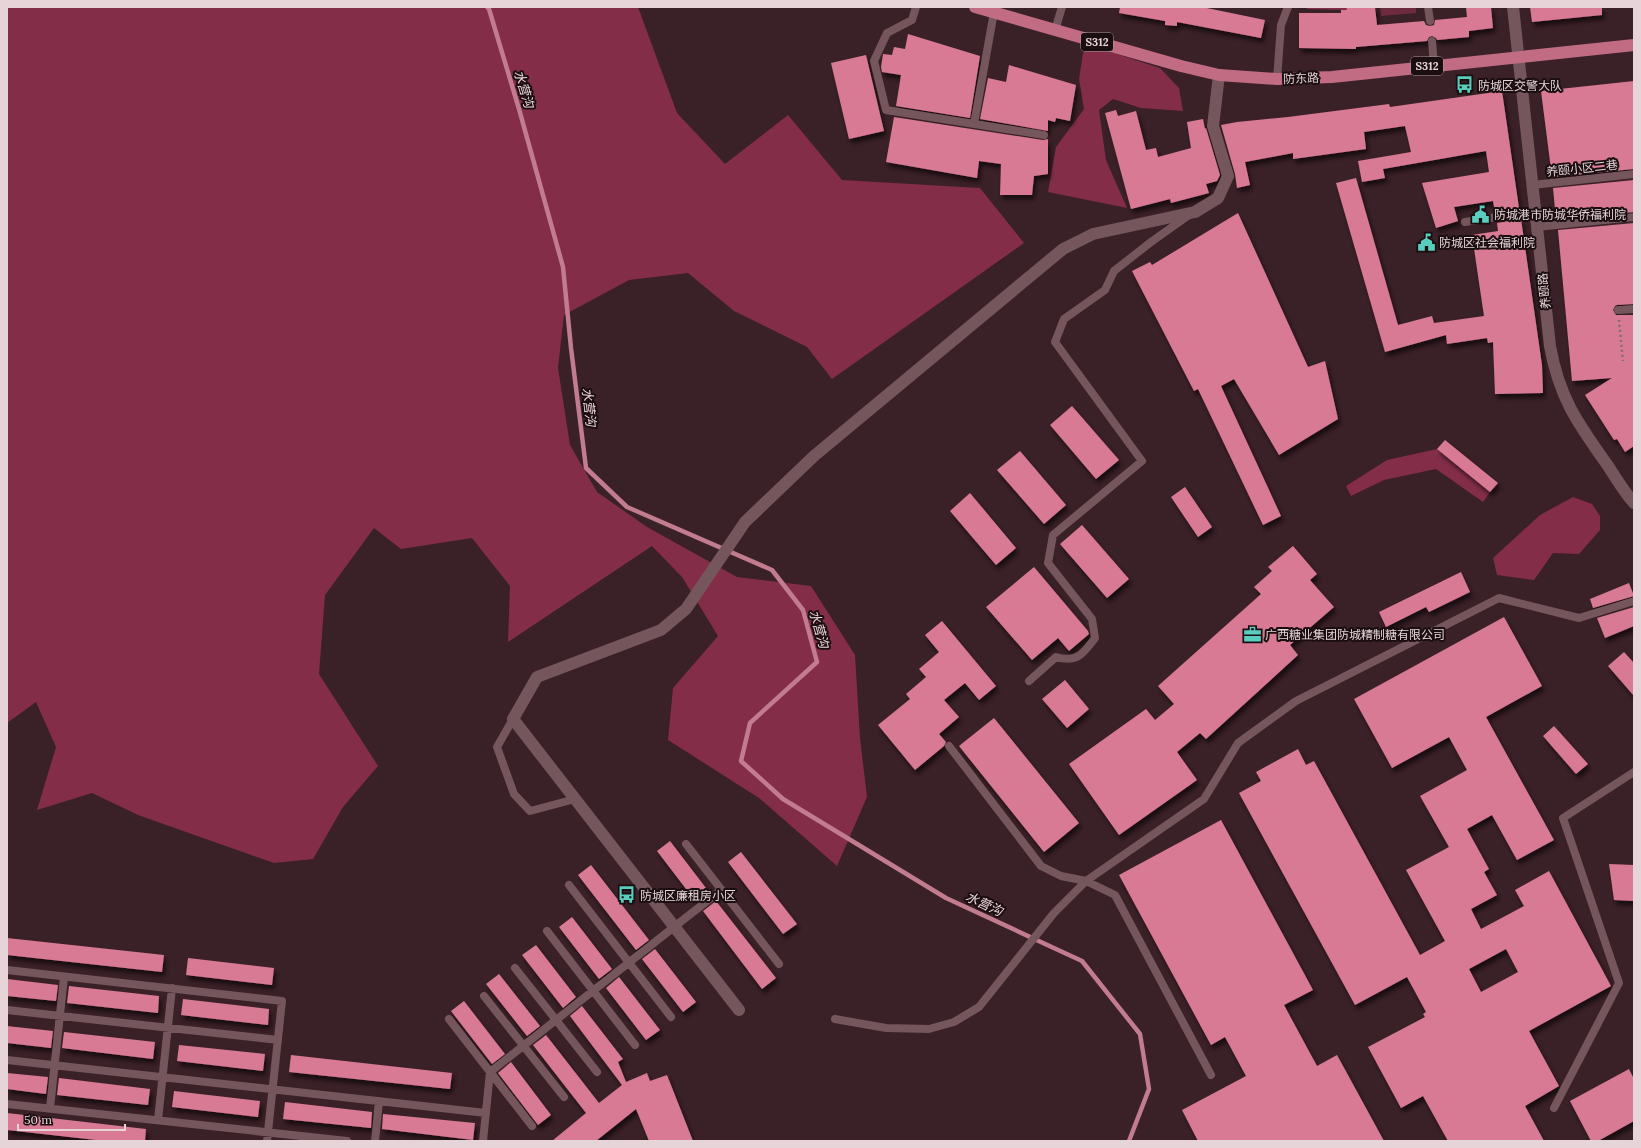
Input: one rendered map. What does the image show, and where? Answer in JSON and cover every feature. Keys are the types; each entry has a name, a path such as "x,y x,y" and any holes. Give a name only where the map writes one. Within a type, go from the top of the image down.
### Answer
{"main road":[{"name":"防东路","path":"975,7 1219,75 1277,79 1332,77 1634,44"}],"street":[{"name":"养颐路","path":"1513,7 1550,346 1558,382 1572,414 1633,501"},
{"path":"738,1010 513,719 537,677 661,630 686,609 745,522 814,456 1063,249 1093,234 1195,212 1218,198 1228,176 1213,126 1219,75"}],"lane":[{"path":"916,7 912,20 887,33 874,61 886,110 1044,135"},
{"path":"1055,30 1062,7"},
{"path":"1277,79 1281,25 1288,7"},
{"path":"1428,7 1430,21"},
{"path":"974,124 994,12"},
{"path":"1432,41 1434,65"},
{"name":"养颐小区二巷","path":"1532,185 1634,174"},
{"path":"1465,222 1535,211"},
{"path":"1029,681 1056,657 1067,660 1082,654 1095,638 1092,619 1048,563 1053,535 1142,462 1055,342 1064,319 1105,290 1114,271 1195,212"},
{"path":"1537,227 1634,217"},
{"path":"1618,310 1634,308"},
{"path":"835,1019 886,1028 929,1029 954,1022 979,1007 1054,913 1086,881 1204,799 1238,743 1296,701 1498,598 1579,618 1634,601"},
{"path":"513,719 497,747 514,794 530,811 575,799"},
{"path":"949,746 1041,866 1061,876 1086,881 1115,895 1211,1075"},
{"path":"1554,1108 1619,983 1563,818 1634,772"},
{"path":"686,844 779,964"},
{"path":"569,885 671,1017"},
{"path":"483,1141 490,1072 721,890"},
{"path":"547,931 635,1045"},
{"path":"515,968 597,1072"},
{"path":"7,970 282,1001 267,1141"},
{"path":"50,1108 64,977"},
{"path":"158,1120 172,988"},
{"path":"484,996 564,1097"},
{"path":"7,1010 278,1040"},
{"path":"449,1019 532,1126"},
{"path":"7,1060 486,1112"},
{"path":"375,1141 379,1101"},
{"path":"7,1104 348,1141"}],"path":[{"path":"1618,310 1623,361"}],"shaded area":[{"path":"7,7 638,7 677,113 725,164 788,115 842,180 980,188 1024,243 832,379 807,347 734,311 688,273 629,280 564,315 558,368 570,445 597,492 647,527 737,577 811,586 855,655 860,738 867,797 837,866 759,798 668,740 673,688 718,636 682,577 652,546 508,642 510,586 472,538 401,549 374,528 325,595 319,674 378,766 343,807 313,859 274,863 138,815 92,793 37,810 56,747 36,702 7,723"},
{"path":"1307,7 1346,7 1347,10 1307,9"},
{"path":"1380,7 1416,7 1416,13 1381,16"},
{"path":"1092,46 1160,68 1179,88 1183,111 1141,108 1113,99 1099,110 1106,160 1127,208 1048,192 1056,147 1084,109 1079,79 1083,53"},
{"path":"1437,449 1490,492 1483,502 1436,469 1384,480 1351,496 1346,486 1387,460"},
{"path":"1573,497 1592,504 1600,516 1600,530 1579,554 1553,553 1534,580 1497,575 1493,558 1540,515"}],"building":[{"path":"1120,7 1202,7 1265,20 1261,38 1177,22 1177,26 1165,25 1165,21 1119,13"},
{"path":"1346,7 1375,7 1377,25 1424,21 1426,25 1430,26 1434,25 1435,20 1467,17 1466,7 1491,7 1493,28 1469,31 1469,37 1437,40 1432,36 1429,37 1427,41 1356,47 1356,49 1299,48 1299,13 1341,13 1341,10 1347,10"},
{"path":"1530,7 1602,7 1602,15 1532,22"},
{"path":"908,34 980,56 970,118 896,106 901,75 882,72 881,67 883,54 892,55 894,47 905,49"},
{"path":"866,55 884,131 849,139 831,63"},
{"path":"1009,65 1076,85 1070,121 1056,118 1055,122 1048,120 1048,131 980,119 988,78 1006,82"},
{"path":"1634,81 1634,169 1552,177 1541,91"},
{"path":"1502,91 1519,208 1495,212 1493,201 1454,207 1458,221 1436,228 1422,183 1489,172 1486,151 1383,169 1385,178 1362,182 1358,161 1411,152 1405,126 1364,132 1366,149 1293,159 1293,153 1245,162 1250,185 1237,188 1235,174 1221,125 1389,104 1390,107"},
{"path":"1116,110 1118,116 1136,111 1146,150 1156,148 1158,157 1191,148 1187,122 1203,119 1220,175 1217,181 1206,184 1209,193 1171,203 1170,199 1131,209 1105,113"},
{"path":"894,117 1043,140 1048,139 1048,174 1034,176 1032,195 1000,195 1001,164 979,161 977,178 886,162"},
{"path":"1356,178 1398,325 1432,316 1434,323 1484,316 1472,235 1498,231 1497,223 1521,219 1542,365 1543,393 1495,394 1493,342 1488,343 1487,338 1447,344 1446,335 1385,352 1336,183"},
{"path":"1634,180 1634,212 1556,219 1553,188"},
{"path":"1238,213 1308,367 1325,361 1338,419 1279,455 1234,379 1221,386 1281,516 1263,525 1198,389 1194,391 1132,271 1150,262 1152,265"},
{"path":"1634,223 1634,304 1617,305 1613,310 1616,315 1634,315 1634,446 1625,452 1617,439 1614,440 1585,395 1612,378 1572,381 1558,230"},
{"path":"1072,406 1119,460 1096,479 1050,425"},
{"path":"1445,440 1498,483 1490,492 1437,449"},
{"path":"1020,451 1066,505 1044,524 997,470"},
{"path":"1185,487 1212,527 1198,537 1171,497"},
{"path":"970,493 1016,548 996,565 950,511"},
{"path":"1082,525 1129,579 1107,598 1060,544"},
{"path":"1293,546 1317,574 1310,580 1334,607 1290,645 1298,655 1206,739 1200,733 1177,752 1197,780 1119,835 1069,764 1146,709 1155,720 1174,704 1158,686 1261,594 1254,587 1272,571 1268,567"},
{"path":"1034,567 1089,634 1069,651 1058,638 1032,660 986,607"},
{"path":"1461,572 1470,592 1429,612 1426,607 1386,627 1379,612"},
{"path":"1629,583 1634,596 1593,608 1590,599"},
{"path":"1634,607 1634,626 1605,638 1597,618"},
{"path":"1504,617 1542,686 1486,717 1554,840 1517,860 1492,815 1467,829 1489,869 1484,872 1497,895 1471,909 1481,929 1524,906 1515,890 1549,871 1611,986 1529,1031 1559,1086 1525,1106 1544,1141 1448,1141 1423,1096 1401,1108 1368,1047 1425,1017 1423,1014 1426,1012 1407,977 1355,1005 1239,793 1261,781 1256,772 1298,749 1306,765 1314,761 1420,955 1445,941 1406,870 1449,847 1420,796 1467,770 1449,737 1392,768 1354,699","holes":["1506,949 1518,972 1481,992 1469,969"]},
{"path":"942,621 996,686 979,700 965,683 944,700 959,717 939,734 946,742 944,746 915,770 878,725 910,699 906,694 926,677 919,669 939,652 925,635"},
{"path":"1624,652 1634,663 1634,696 1608,666"},
{"path":"1065,680 1089,709 1067,728 1042,699"},
{"path":"994,718 1079,823 1044,852 959,746"},
{"path":"1554,726 1588,764 1576,774 1543,736"},
{"path":"1221,820 1313,990 1284,1005 1317,1066 1337,1055 1384,1141 1198,1141 1182,1110 1246,1076 1225,1037 1211,1045 1119,875"},
{"path":"670,841 709,892 696,902 657,851"},
{"path":"741,852 797,924 783,934 728,862"},
{"path":"1609,864 1634,865 1634,901 1614,900"},
{"path":"591,865 649,940 636,950 578,875"},
{"path":"716,901 776,978 762,989 703,911"},
{"path":"572,917 612,969 599,979 559,927"},
{"path":"7,938 164,955 162,972 7,955"},
{"path":"536,945 576,997 563,1008 522,955"},
{"path":"655,949 696,1002 683,1012 642,959"},
{"path":"188,958 274,968 272,985 186,975"},
{"path":"499,974 540,1026 527,1036 486,984"},
{"path":"619,977 660,1030 646,1040 606,988"},
{"path":"7,979 58,985 56,1001 7,996"},
{"path":"69,986 159,996 158,1013 67,1003"},
{"path":"183,999 269,1009 268,1025 181,1015"},
{"path":"464,1001 505,1054 492,1064 451,1011"},
{"path":"582,1006 623,1059 618,1062 626,1082 647,1073 650,1081 667,1075 693,1141 649,1141 636,1109 596,1141 552,1141 586,1113 533,1045 546,1035 599,1103 622,1085 570,1016"},
{"path":"7,1026 53,1031 51,1048 7,1043"},
{"path":"64,1032 155,1042 153,1059 62,1048"},
{"path":"179,1045 265,1054 263,1071 177,1061"},
{"path":"291,1055 452,1073 450,1089 289,1072"},
{"path":"511,1062 551,1115 538,1125 498,1073"},
{"path":"1629,1069 1634,1079 1634,1121 1598,1141 1591,1141 1570,1101"},
{"path":"7,1073 48,1077 46,1094 7,1089"},
{"path":"59,1078 150,1089 148,1105 57,1095"},
{"path":"174,1091 260,1101 258,1117 172,1107"},
{"path":"285,1102 372,1112 371,1128 283,1119"},
{"path":"7,1113 146,1129 145,1141 105,1141 7,1130"},
{"path":"383,1114 475,1123 473,1140 382,1129"}],"waterway":[{"name":"水营沟","path":"487,7 489,9 519,109 563,267 571,348 586,468 627,507 772,570 803,610 817,662 750,723 741,761 783,799 946,898 1082,961 1140,1034 1149,1089 1129,1141"}],"place":[{"name":"防城区交警大队","path":"1465,85"},
{"name":"防城港市防城华侨福利院","path":"1481,214"},
{"name":"防城区社会福利院","path":"1426,242"},
{"name":"广西糖业集团防城精制糖有限公司","path":"1252,634"},
{"name":"防城区廉租房小区","path":"627,895"}]}
